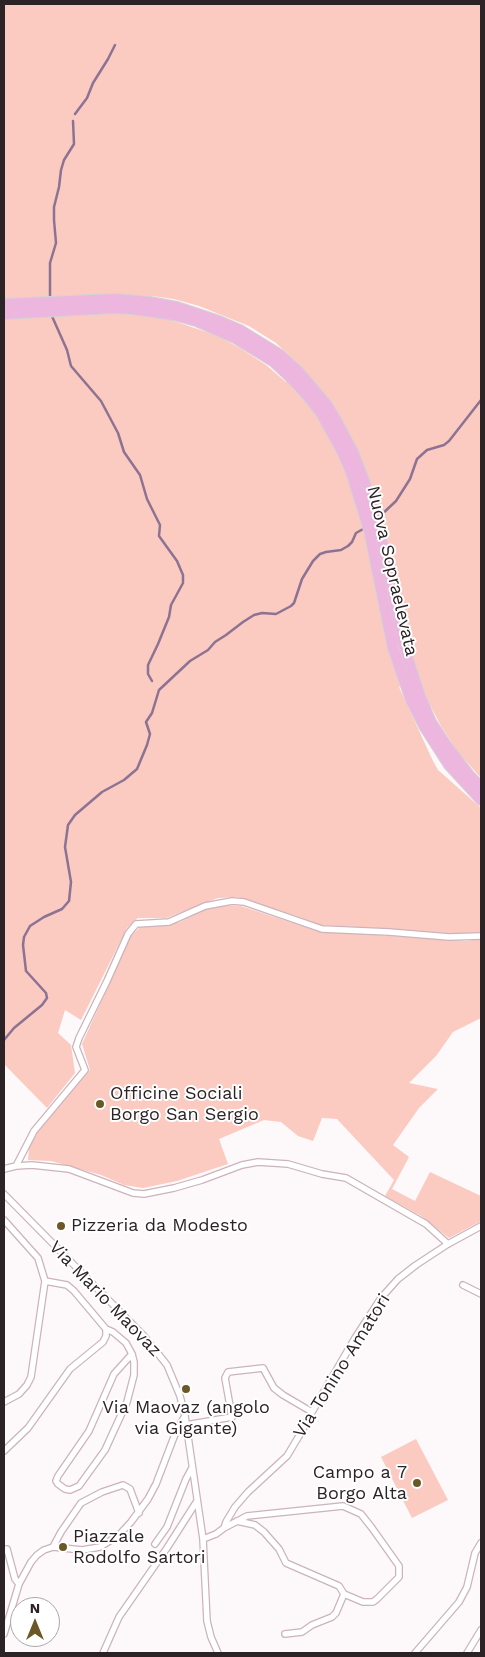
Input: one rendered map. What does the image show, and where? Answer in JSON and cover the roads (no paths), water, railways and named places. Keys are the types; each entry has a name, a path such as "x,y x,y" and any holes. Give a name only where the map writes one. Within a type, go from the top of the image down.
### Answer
{"highway":[{"name":"Nuova Sopraelevata","path":"4,304 96,299 149,306"},
{"name":"Nuova Sopraelevata","path":"4,314 149,306 177,307 198,313 240,330 279,354 321,413 351,472 369,530 387,625 396,657 438,734 457,760 481,787"},
{"name":"Nuova Sopraelevata","path":"410,683 424,726 431,739 449,766 481,800"}],"street":[{"path":"16,1166 34,1130 85,1070 76,1047 79,1038 128,934 136,924 170,922 205,906 232,901 244,902 322,929 449,937 481,936"},
{"path":"4,1169 16,1166 48,1166 69,1169 132,1193 144,1194 202,1180 242,1165 258,1162 288,1164 300,1169 346,1178 426,1224 448,1244"},
{"name":"Via Mario Maovaz","path":"4,1194 156,1349 167,1365 185,1416 203,1538 206,1621 218,1653"},
{"path":"4,1220 38,1258 45,1280 31,1377 19,1394 4,1402"},
{"name":"Via Tonino Amatori","path":"224,1528 230,1514 243,1497 286,1456 300,1436 355,1338 382,1298 398,1279 448,1244 481,1226"},
{"path":"45,1280 67,1285 106,1329 113,1332 126,1343 132,1354 134,1375 127,1402 105,1450 79,1486 70,1490 65,1489 56,1481 58,1476 89,1431 114,1374 132,1354"},
{"path":"463,1285 481,1294"},
{"path":"4,1451 28,1428 70,1370 104,1342 106,1329"},
{"path":"186,1425 232,1417 225,1378 228,1372 263,1368 274,1388 283,1396 312,1412"},
{"path":"4,1634 19,1584 30,1562 37,1555 44,1550 53,1548 82,1550 92,1549 107,1543 119,1535 139,1513 156,1484 177,1429 185,1416"},
{"path":"155,1544 167,1527 192,1468"},
{"path":"53,1548 81,1502 102,1492 124,1485 130,1489 139,1513"},
{"path":"102,1653 119,1617 197,1501"},
{"path":"203,1538 216,1534 224,1528 237,1521 247,1516 343,1506 361,1514 399,1566 399,1577 373,1602 363,1602 344,1594 339,1586 286,1563 279,1549 264,1532 255,1525 237,1521"},
{"path":"416,1653 458,1602 467,1587 475,1553 481,1543"},
{"path":"4,1549 7,1549 15,1579 19,1584"},
{"path":"285,1634 302,1632 312,1625 332,1618 344,1594"},
{"path":"467,1653 481,1630"}],"waterway":[{"path":"75,114 87,98 93,83 115,45"},
{"path":"50,299 50,263 56,243 54,207 64,160 74,144 73,121"},
{"path":"51,314 67,350 71,366 101,401 118,433 124,452 140,475 147,499 160,525 159,536 177,561 183,575 183,583 171,605 169,617 148,665 148,674 152,681"},
{"path":"379,517 396,501 410,479 417,459 427,450 444,445 449,441 481,400"},
{"path":"4,1040 14,1028 42,1005 47,998 46,993 26,971 23,945 24,937 30,926 62,909 69,901 71,882 65,847 68,825 75,815 102,792 124,780 137,769 150,734 146,722 152,713 159,690 190,661 208,650 215,642 243,622 254,615 262,613 276,614 291,606 294,603 302,579 313,561 320,554 341,550 348,546 356,533 365,528"}],"place":[{"name":"Officine Sociali Borgo San Sergio","path":"100,1104"},
{"name":"Pizzeria da Modesto","path":"61,1226"},
{"name":"Via Maovaz (angolo via Gigante)","path":"186,1389"},
{"name":"Campo a 7 Borgo Alta","path":"417,1483"},
{"name":"Piazzale Rodolfo Sartori","path":"63,1547"}]}
